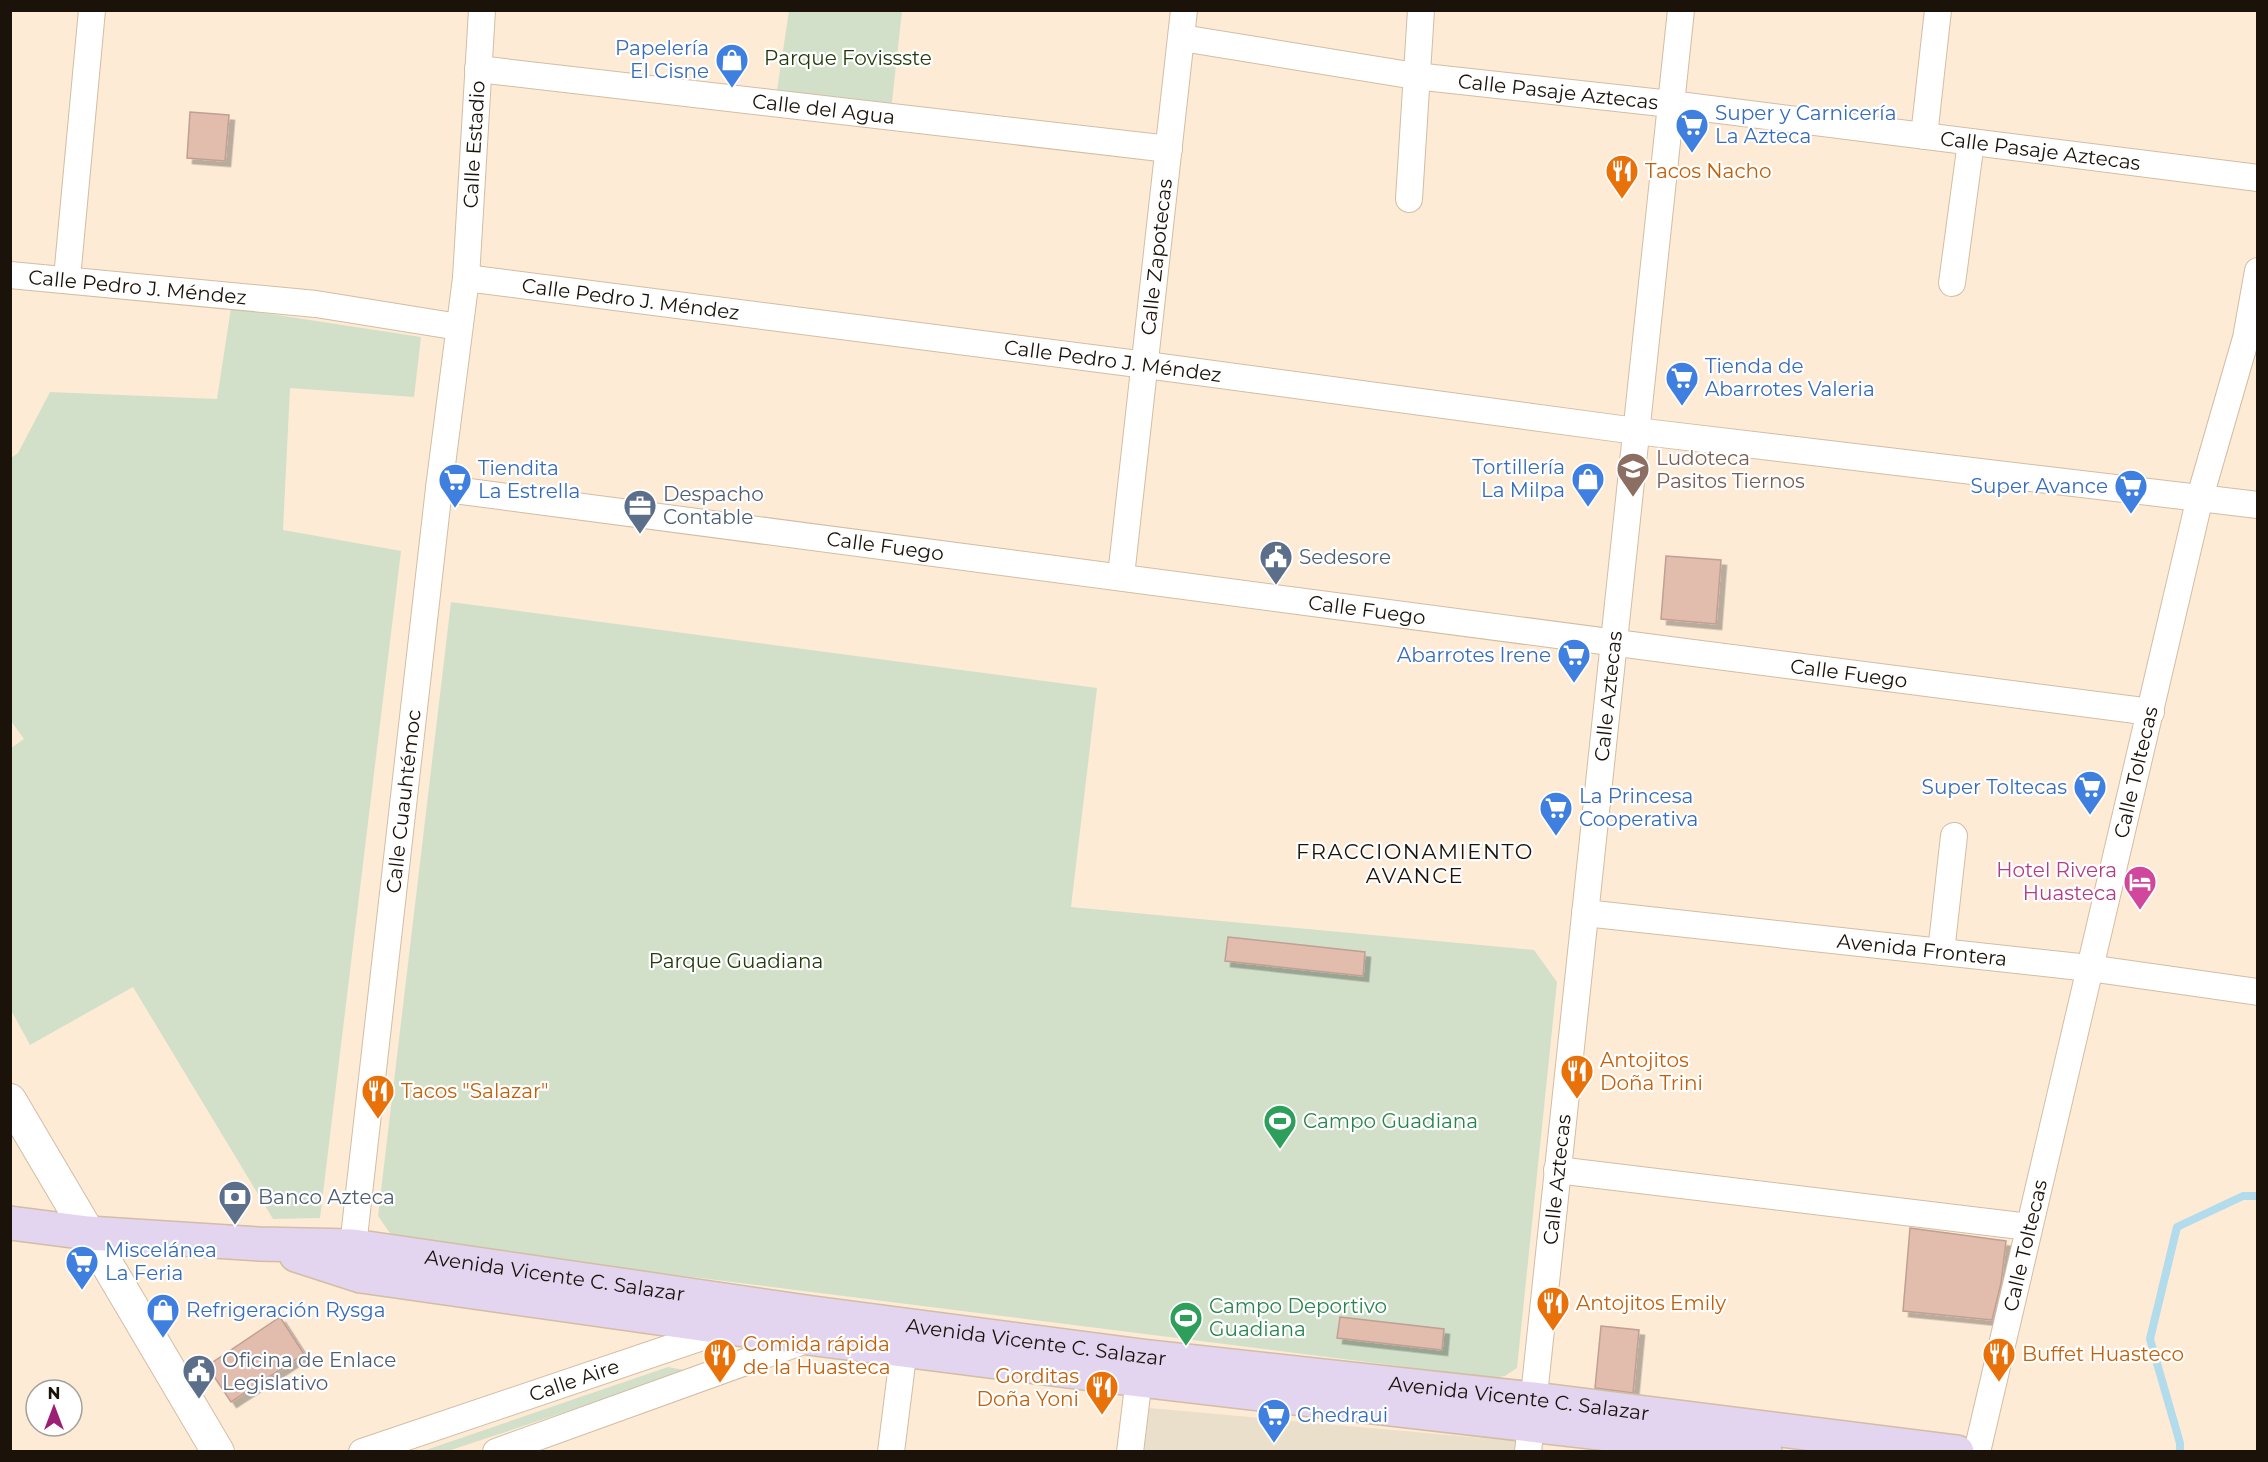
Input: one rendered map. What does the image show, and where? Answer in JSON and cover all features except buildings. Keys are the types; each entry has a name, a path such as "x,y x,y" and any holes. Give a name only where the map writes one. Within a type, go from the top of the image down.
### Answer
{"main road":[{"name":"Avenida Vicente C. Salazar","path":"10,1223 87,1233 259,1244 729,1328 803,1320"},
{"name":"Avenida Vicente C. Salazar","path":"357,1261 803,1320 905,1338 1141,1368 1530,1425 1765,1452"},
{"name":"Avenida Vicente C. Salazar","path":"1530,1425 1957,1452"}],"street":[{"path":"67,278 92,10"},
{"name":"Calle Estadio","path":"466,278 482,10"},
{"name":"Calle Zapotecas","path":"1121,576 1184,10"},
{"path":"1409,199 1415,76 1421,10"},
{"name":"Calle Aztecas","path":"1530,1425 1681,10"},
{"path":"1924,136 1938,10"},
{"name":"Calle Pasaje Aztecas","path":"1182,38 1415,76 1671,104 2258,178"},
{"name":"Calle del Agua","path":"478,69 1169,149"},
{"path":"1952,283 1971,142"},
{"name":"Calle Toltecas","path":"1977,1452 2200,497 2246,338 2258,271"},
{"name":"Calle Pedro J. Méndez","path":"10,275 67,278 316,304 459,327"},
{"path":"459,327 466,278"},
{"name":"Calle Pedro J. Méndez","path":"466,278 1146,365 1636,431 2258,505"},
{"name":"Calle Cuauhtémoc","path":"357,1261 439,488 459,327"},
{"name":"Calle Fuego","path":"439,488 1121,576 1613,644 2151,712"},
{"path":"1941,952 1954,836"},
{"name":"Avenida Frontera","path":"1585,913 2089,968 2258,992"},
{"path":"10,1100 218,1452"},
{"path":"1557,1170 2029,1227"},
{"name":"Calle Aire","path":"496,1452 803,1320"},
{"name":"Calle Aire","path":"362,1452 729,1328"},
{"path":"891,1452 905,1338"},
{"path":"1130,1452 1141,1368"}],"shaded area":[{"path":"1149,1408 1516,1441 1515,1452 1144,1452"}],"green space":[{"name":"Parque Fovissste","path":"789,11 902,11 891,111 776,97"},
{"path":"231,308 421,337 414,397 290,388 283,530 401,551 320,1218 273,1219 133,987 30,1045 11,1010 11,748 24,739 11,721 11,458 18,453 50,392 217,399"},
{"name":"Parque Guadiana","path":"451,602 1097,688 1071,907 1534,950 1557,982 1517,1368 1505,1376 1493,1378 661,1273 401,1244 392,1236 378,1216"},
{"path":"668,1367 689,1371 448,1451 420,1452"}],"waterway":[{"path":"2180,1452 2180,1443 2150,1339 2177,1227 2243,1196 2258,1196"}],"place":[{"name":"Papelería El Cisne","path":"732,89"},
{"name":"Super y Carnicería La Azteca","path":"1692,154"},
{"name":"Tacos Nacho","path":"1622,200"},
{"name":"Tienda de Abarrotes Valeria","path":"1682,407"},
{"name":"Ludoteca Pasitos Tiernos","path":"1633,498"},
{"name":"Tortillería La Milpa","path":"1588,508"},
{"name":"Tiendita La Estrella","path":"455,509"},
{"name":"Super Avance","path":"2131,515"},
{"name":"Despacho Contable","path":"640,535"},
{"name":"Sedesore","path":"1276,586"},
{"name":"Abarrotes Irene","path":"1574,684"},
{"name":"Super Toltecas","path":"2090,816"},
{"name":"La Princesa Cooperativa","path":"1556,837"},
{"name":"Hotel Rivera Huasteca","path":"2140,911"},
{"name":"Antojitos Doña Trini","path":"1577,1100"},
{"name":"Tacos \"Salazar\"","path":"378,1120"},
{"name":"Campo Guadiana","path":"1280,1150"},
{"name":"Banco Azteca","path":"235,1226"},
{"name":"Miscelánea La Feria","path":"82,1291"},
{"name":"Antojitos Emily","path":"1553,1332"},
{"name":"Refrigeración Rysga","path":"163,1339"},
{"name":"Campo Deportivo Guadiana","path":"1186,1347"},
{"name":"Buffet Huasteco","path":"1999,1383"},
{"name":"Comida rápida de la Huasteca","path":"720,1384"},
{"name":"Oficina de Enlace Legislativo","path":"199,1400"},
{"name":"Gorditas Doña Yoni","path":"1102,1416"},
{"name":"Chedraui","path":"1274,1444"}],"district":[{"name":"FRACCIONAMIENTO AVANCE","path":"1415,864"}]}
